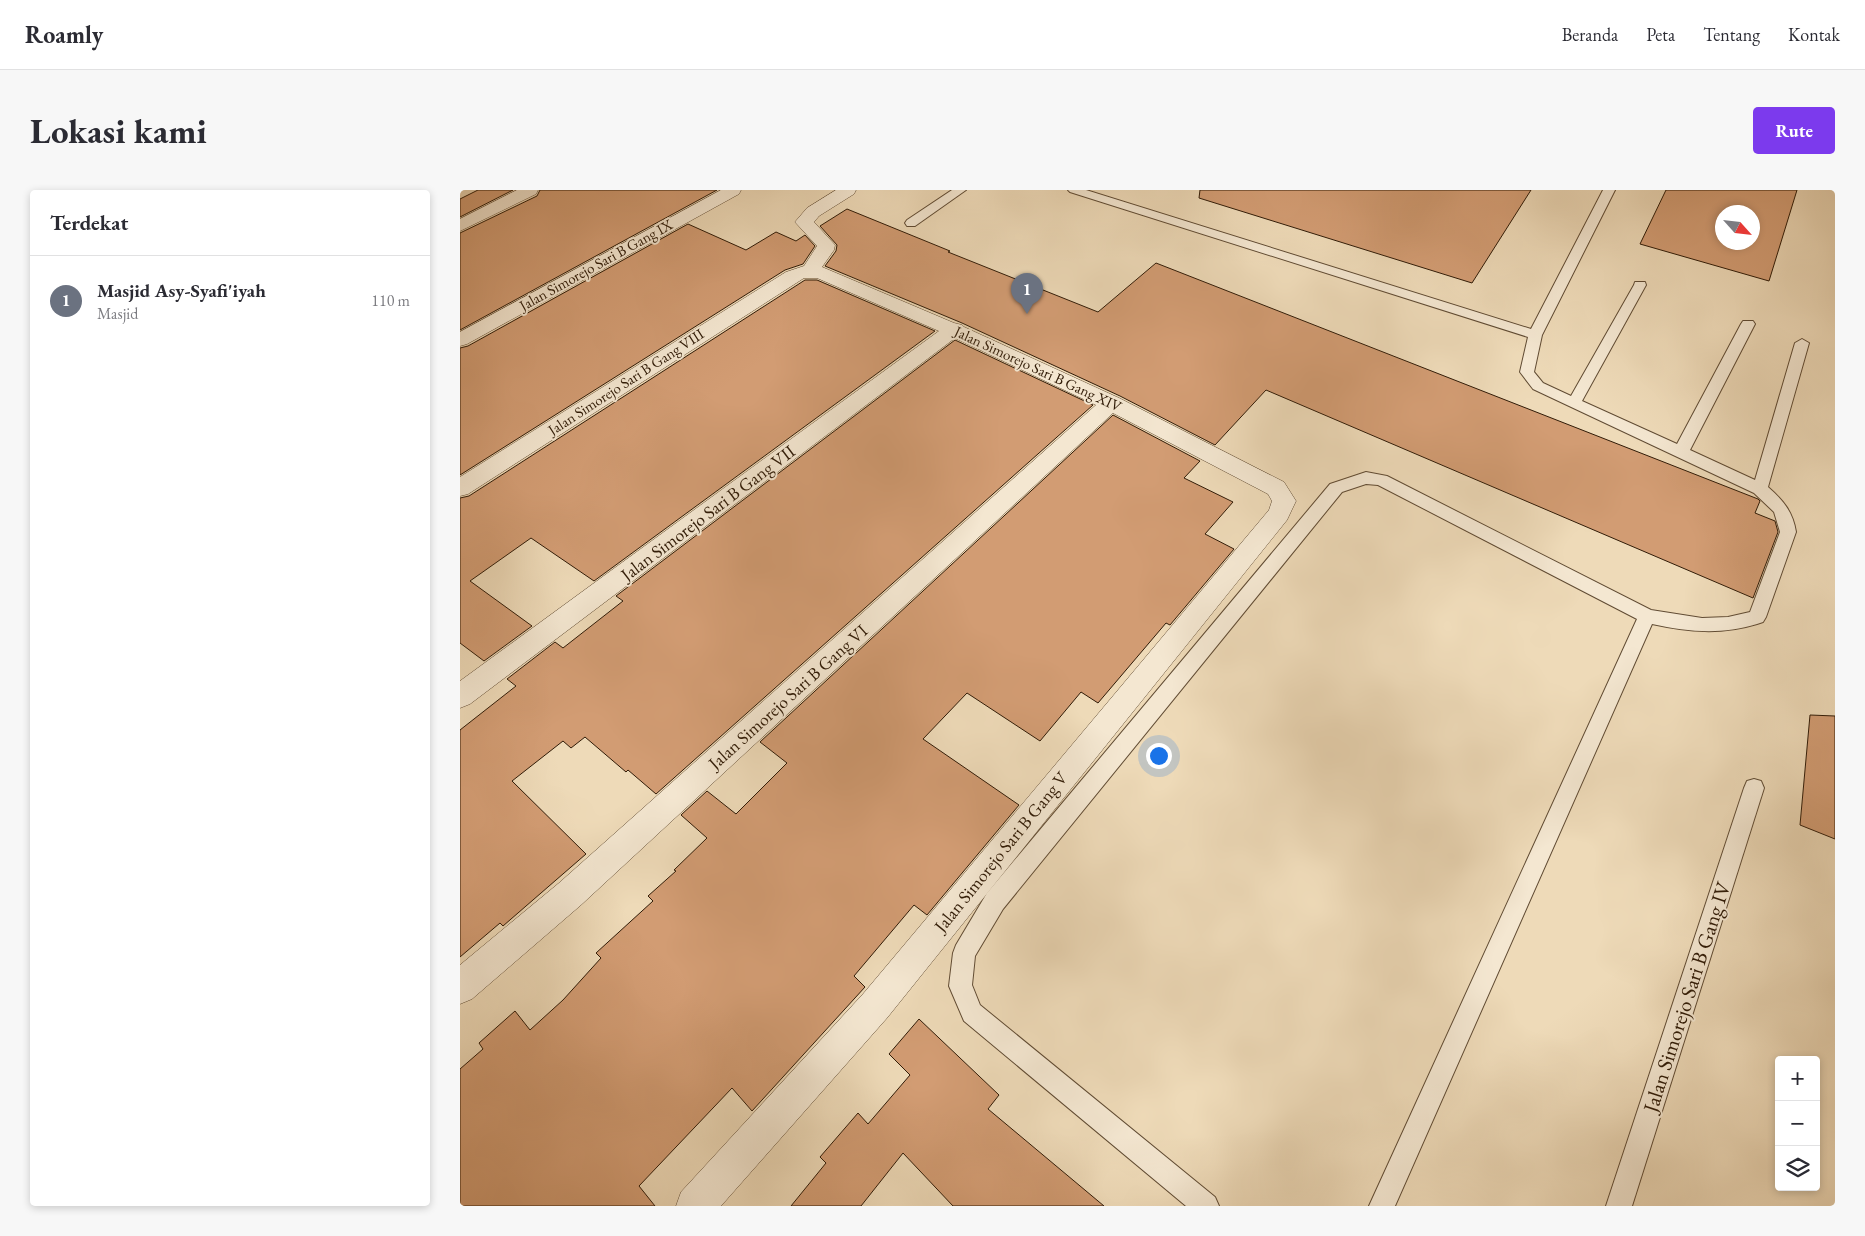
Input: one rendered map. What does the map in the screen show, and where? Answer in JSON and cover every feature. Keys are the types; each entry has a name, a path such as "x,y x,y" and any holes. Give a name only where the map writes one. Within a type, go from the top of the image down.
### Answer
{"street":[{"path":"460,226 530,190"},
{"name":"Jalan Simorejo Sari B Gang IX","path":"460,340 733,190"},
{"path":"801,273 824,250 826,245 804,222 813,212 848,190"},
{"name":"Jalan Simorejo Sari B Gang XIV","path":"801,273 820,272 955,329 1111,402 1276,488"},
{"name":"Jalan Simorejo Sari B Gang VIII","path":"460,488 801,273"},
{"name":"Jalan Simorejo Sari B Gang VII","path":"460,696 955,329"},
{"name":"Jalan Simorejo Sari B Gang VI","path":"460,987 584,881 1111,402"},
{"name":"Jalan Simorejo Sari B Gang V","path":"695,1206 875,1006 1279,514 1284,500 1276,488"}],"lane":[{"path":"911,223 960,190"},
{"path":"1074,190 1535,335"},
{"path":"1206,1206 972,1014 960,986 964,952 995,901 1336,488 1366,478 1381,480 1647,616 1694,626 1724,625 1758,617 1788,532 1787,518 1778,505 1760,489 1538,386 1527,372 1535,335 1609,190"},
{"path":"1574,403 1640,285"},
{"path":"1681,452 1748,324"},
{"path":"1760,489 1802,343"},
{"path":"1382,1206 1647,616"},
{"name":"Jalan Simorejo Sari B Gang IV","path":"1619,1206 1754,788"}],"building":[{"path":"478,190 513,190 460,217 460,199"},
{"path":"540,190 717,190 460,330 460,233 537,196"},
{"path":"1200,190 1531,190 1472,283 1199,198"},
{"path":"1666,190 1797,190 1769,281 1640,244"},
{"path":"847,209 1098,312 1156,263 1758,499 1760,501 1755,513 1775,521 1778,532 1753,598 1266,390 1215,445 1120,396 962,323 825,266 836,251 837,245 820,226"},
{"path":"688,224 746,250 776,232 796,241 805,235 815,246 803,264 785,270 460,475 460,348 468,346"},
{"path":"805,280 817,280 935,331 594,581 531,538 470,581 532,626 484,661 460,643 460,498 469,496"},
{"path":"955,340 1093,405 656,794 628,770 626,772 585,737 571,748 563,741 512,781 586,854 503,926 500,923 460,957 460,730 516,686 507,679 555,642 563,648 623,601 616,596"},
{"path":"1113,415 1200,461 1184,478 1233,502 1205,534 1234,549 1170,625 1166,623 1098,703 1081,692 1040,741 967,693 923,739 1019,805 927,915 914,905 854,976 865,987 752,1111 732,1088 639,1186 655,1206 460,1206 460,1069 483,1049 479,1043 515,1011 530,1030 563,1000 601,958 596,953 653,901 648,896 676,871 674,870 707,838 681,815 707,791 736,814 787,763 760,742"},
{"path":"1810,715 1835,716 1835,839 1800,825"},
{"path":"919,1019 999,1095 988,1109 1104,1206 953,1206 903,1153 861,1206 791,1206 826,1163 820,1157 858,1113 868,1124 910,1075 889,1054"}],"place":[{"name":"Masjid Asy-Syafi'iyah","path":"1027,314"}]}
